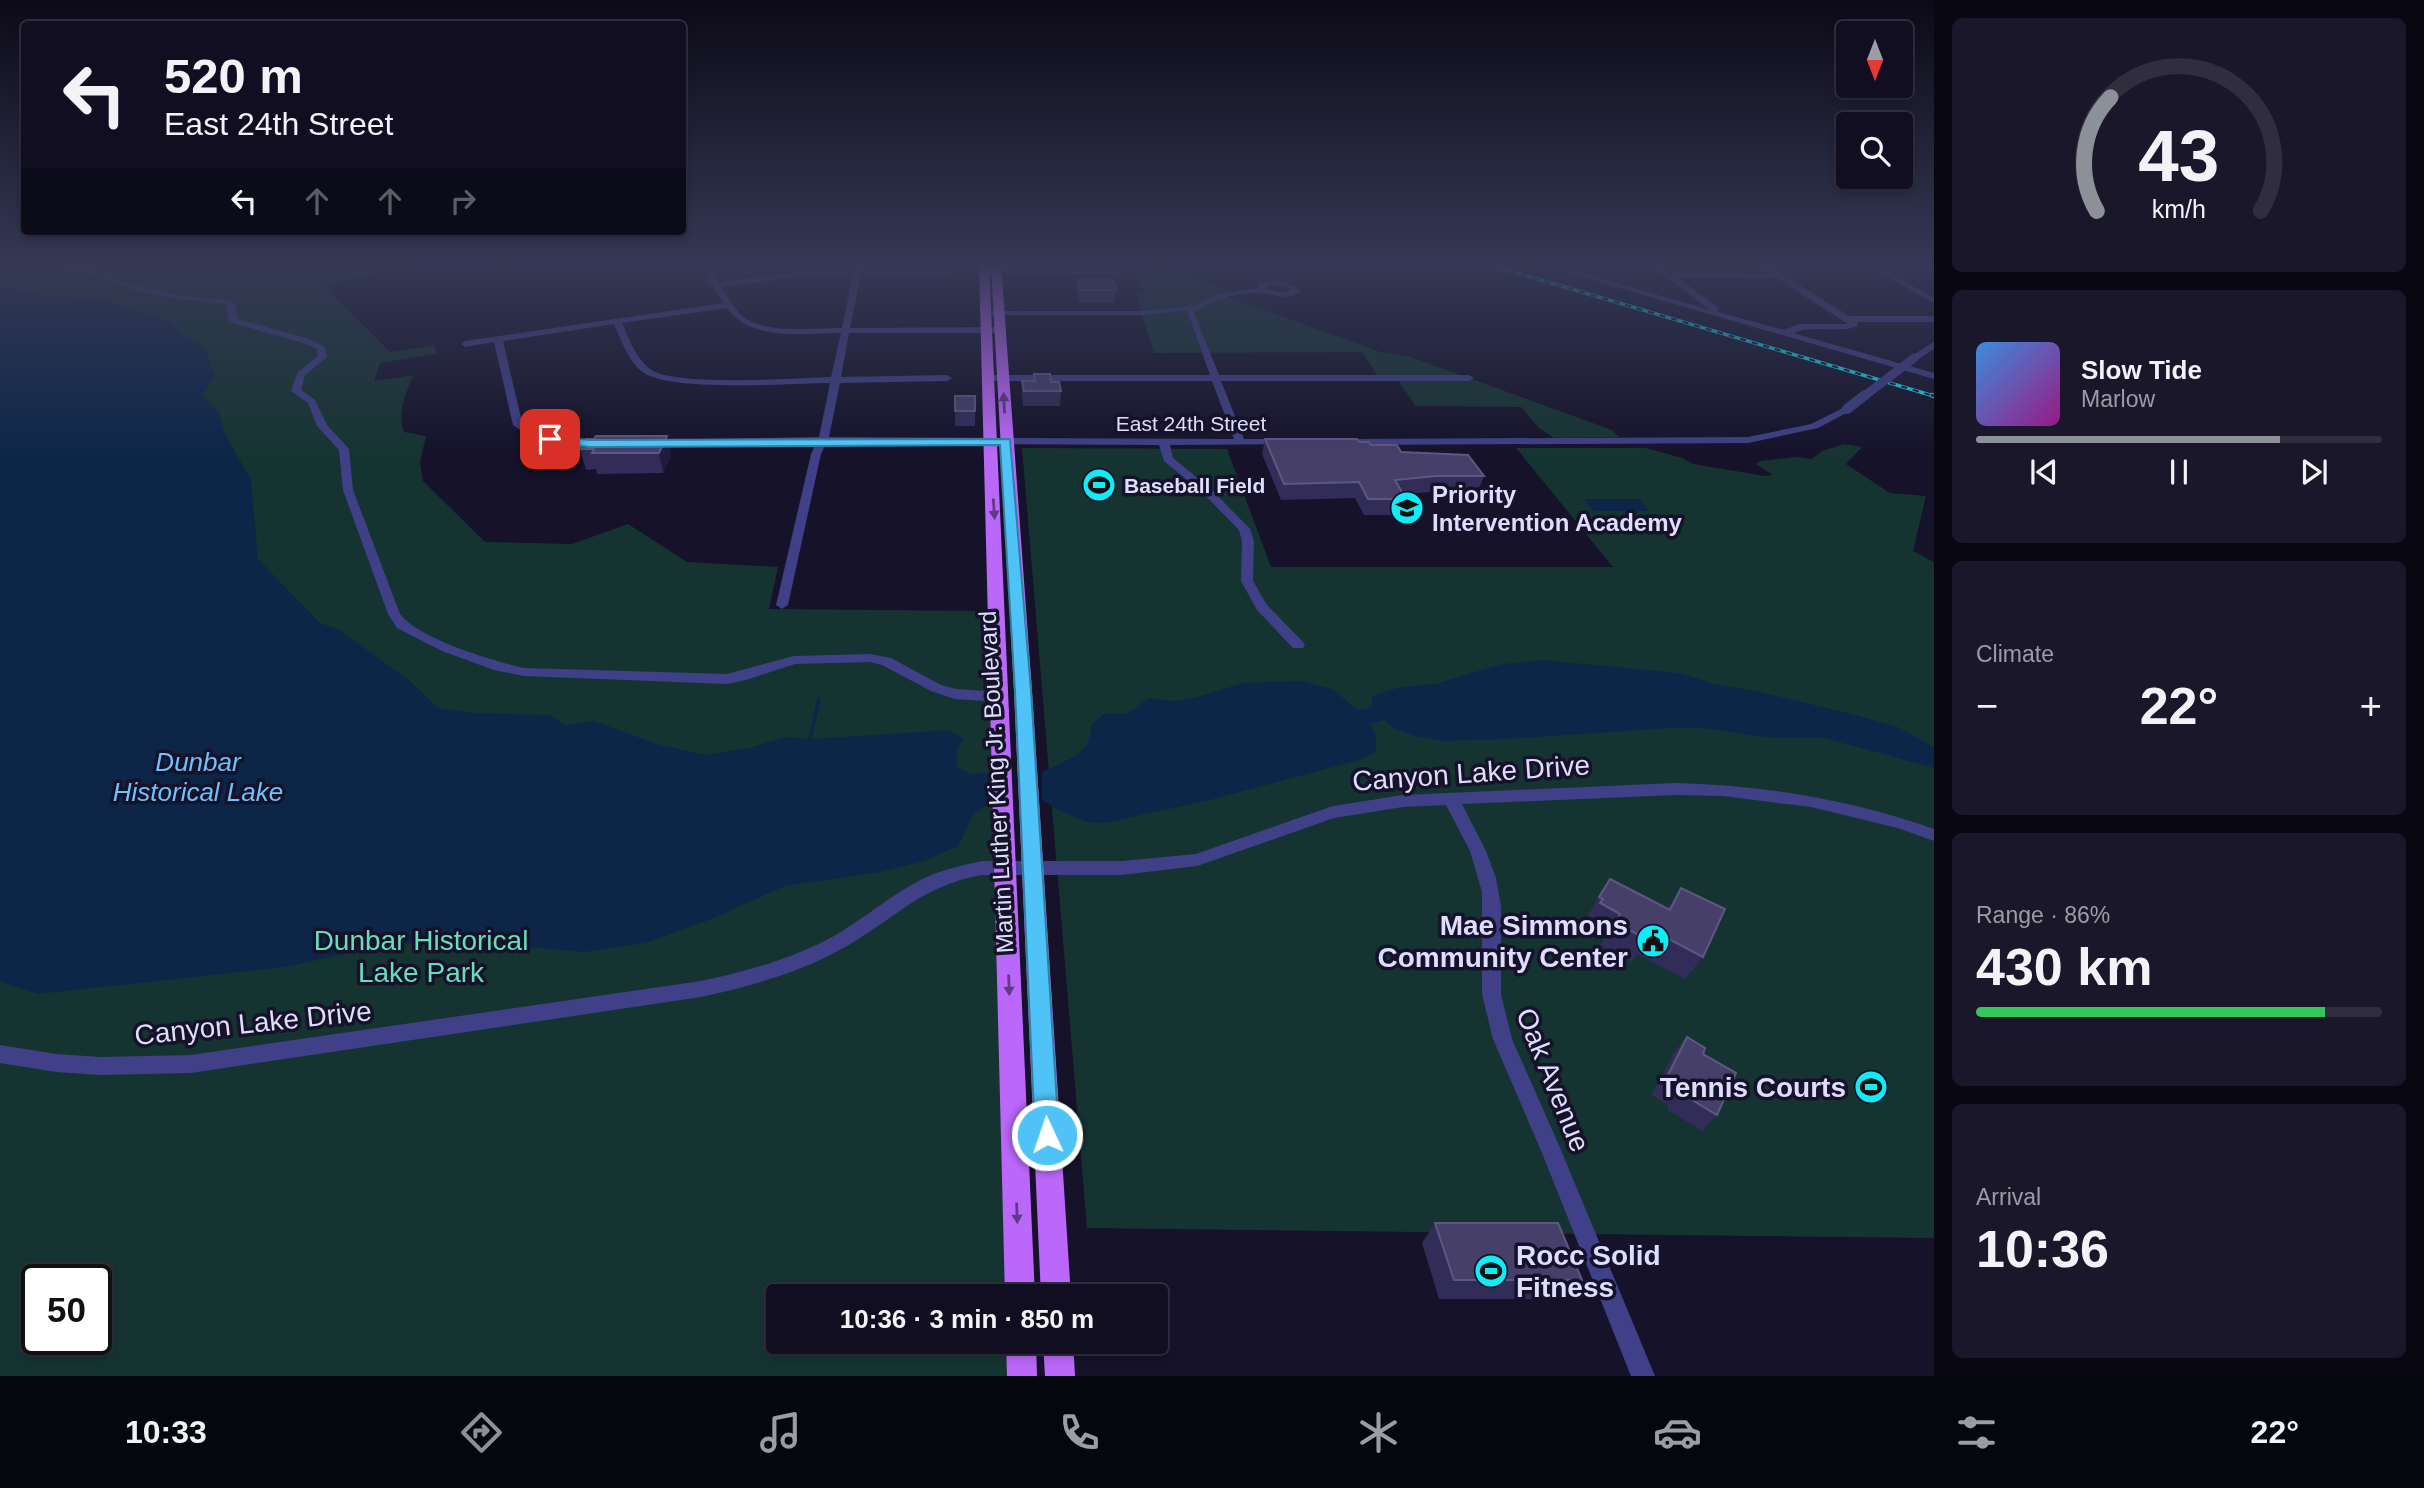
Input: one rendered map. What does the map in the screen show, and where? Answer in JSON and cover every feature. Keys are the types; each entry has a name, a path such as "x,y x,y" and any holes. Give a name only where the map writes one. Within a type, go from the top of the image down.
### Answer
{"main road":[{"name":"Martin Luther King Jr. Boulevard","path":"985,330 1001,696 1020,1284"},
{"name":"Martin Luther King Jr. Boulevard","path":"1000,330 1055,1284"},
{"path":"1021,1354 1022,1376"},
{"path":"1059,1354 1060,1376"}],"street":[{"path":"260,328 316,344 321,348 323,357 301,374 296,391 312,402 322,426 344,449 348,490 394,614 402,625 447,648 494,666 524,672 727,679 794,660 820,657 870,658 886,661 936,688 955,694 1001,696"},
{"path":"465,344 569,328"},
{"path":"620,328 638,366 648,374 666,380 698,382 947,379"},
{"path":"765,328 784,331 1000,330"},
{"path":"1195,328 1240,442"},
{"path":"1763,328 1934,376"},
{"path":"1783,334 1797,328"},
{"path":"782,605 844,331"},
{"path":"498,339 517,422 530,432 562,441 616,443"},
{"path":"1335,442 1748,440 1814,426 1847,409 1934,345"},
{"path":"988,378 1469,378"},
{"path":"1164,442 1168,459 1208,492 1244,529 1248,541 1247,581 1262,607 1298,645"},
{"name":"East 24th Street","path":"643,443 1294,442"},
{"name":"Canyon Lake Drive","path":"0,1054 56,1063 101,1066 191,1063 701,989 774,971 814,955 866,925 914,889 939,877 961,871 1005,868 1122,868 1198,860 1333,812 1403,801 1675,789 1723,790 1811,801 1900,823 1934,835"},
{"name":"Oak Avenue","path":"1451,799 1478,846 1490,884 1493,926 1489,958 1491,990 1500,1031 1643,1376"}],"green space":[{"name":"Dunbar Historical Lake Park","path":"0,328 366,328 390,352 435,345 436,354 380,363 374,381 414,375 405,396 401,417 404,432 426,436 420,462 423,481 485,542 572,544 628,524 687,562 778,567 769,609 988,611 1007,1284 766,1284 766,1354 1008,1354 1009,1376 0,1376"},
{"path":"1146,328 1314,328 1380,352 1408,356 1612,430 1619,437 1554,438 1539,428 1521,407 1416,406 1394,375 1377,375 1362,352 1154,353"},
{"path":"1844,444 1862,447 1846,464 1890,493 1926,496 1913,551 1934,562 1934,1238 1087,1228 1022,448 1227,449 1271,567 1613,567 1516,448 1646,448 1682,458 1693,464 1765,476 1773,475 1756,464 1760,461 1796,457 1812,459 1822,451"}],"water":[{"name":"Dunbar Historical Lake","path":"0,328 177,328 206,351 215,377 202,395 219,412 226,437 251,479 258,559 320,623 338,629 409,680 438,708 476,713 549,715 565,725 594,721 657,744 705,755 748,748 786,737 810,739 949,730 965,740 957,748 957,767 972,775 982,772 990,775 990,802 973,815 958,846 925,861 881,872 785,886 714,918 646,943 584,952 504,945 394,943 286,967 38,994 0,982"},
{"path":"1584,499 1639,499 1650,511 1594,511"},
{"path":"1543,660 1679,673 1715,684 1859,716 1898,727 1934,747 1934,768 1824,738 1773,738 1702,728 1671,728 1441,741 1393,728 1385,720 1370,724 1376,737 1376,748 1375,752 1363,759 1210,800 1105,823 1087,822 1042,800 1042,772 1082,751 1090,736 1091,725 1104,714 1127,714 1149,698 1174,701 1243,683 1301,681 1332,689 1358,710 1372,707 1372,696 1400,687 1435,684 1502,664"}],"building":[{"path":"1034,374 1050,374 1051,382 1059,382 1061,391 1024,391 1022,381 1035,381"},
{"path":"955,396 975,396 975,411 955,411"},
{"path":"596,436 667,436 659,453 592,453 594,449 580,449 586,439 594,439"},
{"path":"1265,439 1357,439 1371,445 1397,445 1401,452 1468,455 1484,476 1436,476 1395,480 1406,499 1368,499 1359,482 1284,484"},
{"path":"1610,879 1670,910 1681,888 1725,909 1703,957 1652,930 1647,939 1615,923 1620,914 1600,903 1603,899 1599,897"},
{"path":"1687,1037 1705,1048 1703,1054 1736,1073 1717,1115 1682,1094 1682,1089 1666,1079"},
{"path":"1435,1223 1558,1223 1582,1280 1454,1280"}],"waterway":[{"path":"810,739 819,699"}],"railway":[{"path":"1704,328 1934,396"}],"place":[{"name":"Baseball Field","path":"1099,485"},
{"name":"Priority Intervention Academy","path":"1407,508"},
{"name":"Mae Simmons Community Center","path":"1653,941"},
{"name":"Tennis Courts","path":"1871,1087"},
{"name":"Rocc Solid Fitness","path":"1491,1271"}],"route":[{"path":"550,439 589,443 839,440 1006,442 1023,691 1047,1135"}]}
